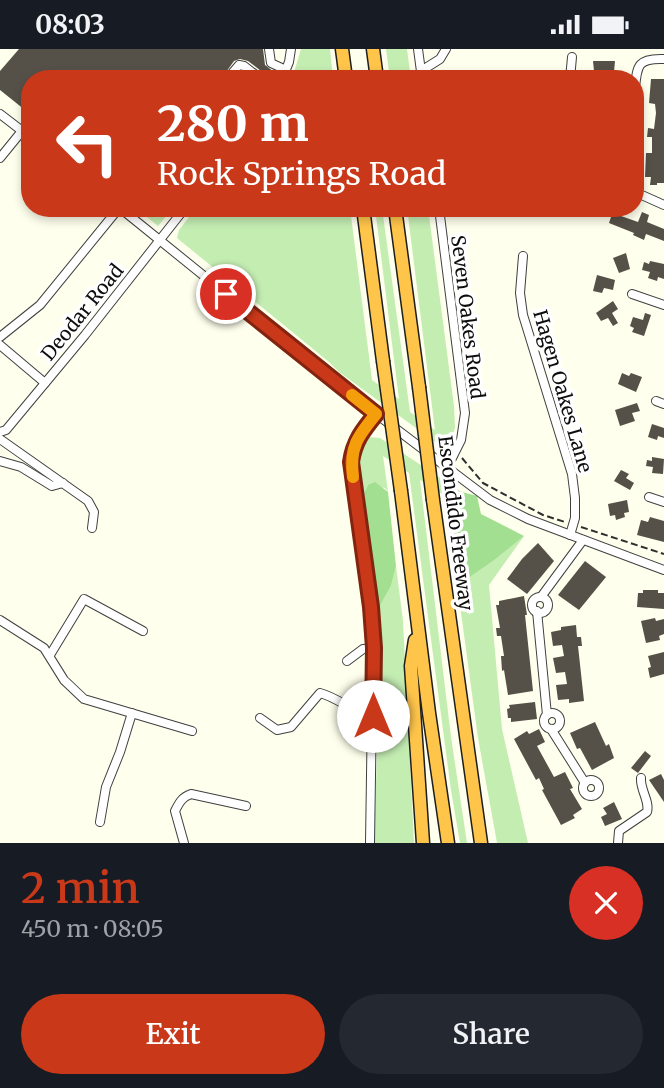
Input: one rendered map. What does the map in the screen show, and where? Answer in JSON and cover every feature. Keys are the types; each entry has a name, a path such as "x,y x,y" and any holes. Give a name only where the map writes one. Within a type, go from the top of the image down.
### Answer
{"highway":[{"path":"342,49 345,70"},
{"path":"373,49 376,70"},
{"path":"364,217 448,843"},
{"name":"Escondido Freeway","path":"396,217 477,824 483,843"},
{"path":"417,626 411,666 423,843"}],"street":[{"path":"269,49 271,63 279,70"},
{"path":"285,70 291,49"},
{"path":"418,49 420,70"},
{"path":"427,70 440,59 446,49"},
{"path":"571,70 572,57"},
{"path":"638,70 641,63 650,58 664,59"},
{"path":"235,70 239,65 248,70"},
{"path":"0,114 21,130"},
{"path":"0,157 21,132"},
{"path":"644,196 664,205"},
{"path":"0,337 40,305 113,217"},
{"path":"132,217 376,414 490,500 570,535 664,570"},
{"name":"Deodar Road","path":"0,432 6,430 45,383 178,217"},
{"name":"Seven Oakes Road","path":"440,217 465,414 461,440 447,468"},
{"name":"Hagen Oakes Lane","path":"523,256 520,293 523,315 574,485 575,518 570,535"},
{"path":"632,293 664,305"},
{"path":"0,345 45,383"},
{"path":"370,843 374,648 351,462 353,446 376,414"},
{"path":"0,439 88,501 94,512 92,528"},
{"path":"0,461 21,467 52,486 63,483"},
{"path":"649,497 664,502"},
{"path":"583,540 541,597 547,601 547,608 537,611 547,715 555,714 559,719 558,726 551,729 585,783"},
{"path":"50,655 84,599 144,632"},
{"path":"0,620 31,639 50,655 64,680 84,699 192,731"},
{"path":"347,661 363,649 374,648"},
{"path":"260,718 277,730 290,727 320,693 360,715 373,716"},
{"path":"100,822 106,787 132,713"},
{"path":"618,843 619,831 647,812 640,778"},
{"path":"184,843 175,811 186,796 191,794 246,806"}],"path":[{"path":"455,451 483,483 543,515 568,522"},
{"path":"580,526 664,554"}],"green space":[{"path":"301,49 330,49 332,70 295,70"},
{"path":"386,49 407,49 410,70 389,70"},
{"path":"147,217 166,217 158,226"},
{"path":"189,217 351,217 372,380 399,399 376,217 383,217 410,412 435,430 408,217 429,217 454,406 455,428 450,442 442,446 438,444 339,372 177,238 179,230"},
{"path":"369,437 380,438 463,493 451,489 446,496 420,480 451,737 467,843 460,843 451,790 409,473 383,456 388,492 385,488 368,485 364,493 360,456"},
{"path":"375,482 388,492 396,566 391,586 377,611 364,493 368,485"},
{"path":"451,489 477,496 481,514 524,536 461,583 457,583 446,496"},
{"path":"524,536 489,585 502,729 528,843 497,843 478,738 457,583 461,583"},
{"path":"396,566 403,621 414,843 374,843 377,611 391,586"}],"building":[{"path":"19,49 263,49 265,65 271,70 260,70 248,61 240,59 234,61 228,70 21,70 21,107 0,90 0,71"},
{"path":"593,61 615,61 614,70 594,70"},
{"path":"651,79 664,79 664,183 657,185 650,185 651,177 645,177 646,153 652,153 652,137 647,137 648,128 654,129 656,113 655,104 649,103"},
{"path":"644,213 649,215 647,222 664,229 664,241 646,234 644,240 609,223 611,217 624,217 638,222 640,217 644,217"},
{"path":"626,253 630,269 619,273 613,258"},
{"path":"650,261 664,264 664,279 658,277 657,281 648,278 650,272 642,270 644,262 649,264"},
{"path":"597,275 615,280 613,290 604,288 602,293 593,291"},
{"path":"613,301 618,309 612,313 618,323 613,326 608,318 601,321 596,313"},
{"path":"645,313 651,315 644,336 632,332 634,328 630,326 633,317 643,320"},
{"path":"622,373 642,377 636,392 618,384"},
{"path":"637,403 640,411 632,413 635,421 620,426 615,410"},
{"path":"652,424 664,428 664,438 658,436 657,440 648,437"},
{"path":"652,457 664,459 663,474 652,473 653,467 646,466 647,460 652,461"},
{"path":"621,470 629,474 626,478 634,483 630,490 614,481"},
{"path":"627,500 629,512 624,513 625,517 616,520 615,515 610,516 608,504"},
{"path":"650,517 664,521 664,542 637,535 641,520 648,522"},
{"path":"538,543 554,561 527,594 507,579"},
{"path":"585,561 606,577 579,610 558,595"},
{"path":"643,590 658,590 658,593 664,593 664,609 637,607 638,593 643,593"},
{"path":"524,596 533,691 508,695 504,670 502,671 501,656 504,656 501,636 497,636 496,628 500,628 496,605 499,605 499,601"},
{"path":"655,618 656,621 664,619 664,634 659,636 660,640 646,643 641,621"},
{"path":"576,625 577,637 581,637 582,646 578,646 584,701 569,703 569,699 558,700 556,685 567,684 565,672 556,673 553,658 564,656 562,645 553,646 551,632 561,630 561,627"},
{"path":"664,652 664,674 650,678 648,656"},
{"path":"535,702 537,719 511,722 511,718 508,718 509,705"},
{"path":"595,722 606,746 609,744 614,758 592,770 580,748 577,749 570,733"},
{"path":"539,729 545,742 537,746 554,777 565,772 573,788 570,789 582,809 573,815 575,818 561,825 542,790 544,789 539,778 536,780 514,739 527,731 529,734"},
{"path":"645,751 651,756 638,773 631,768"},
{"path":"661,774 664,780 664,802 649,780"},
{"path":"614,802 622,819 605,826 601,817 607,814 603,808"}],"slow traffic":[{"path":"352,395 376,414 353,446 353,477"}],"route":[{"path":"226,294 376,414 353,446 351,462 371,607 374,648 373,716"}]}
